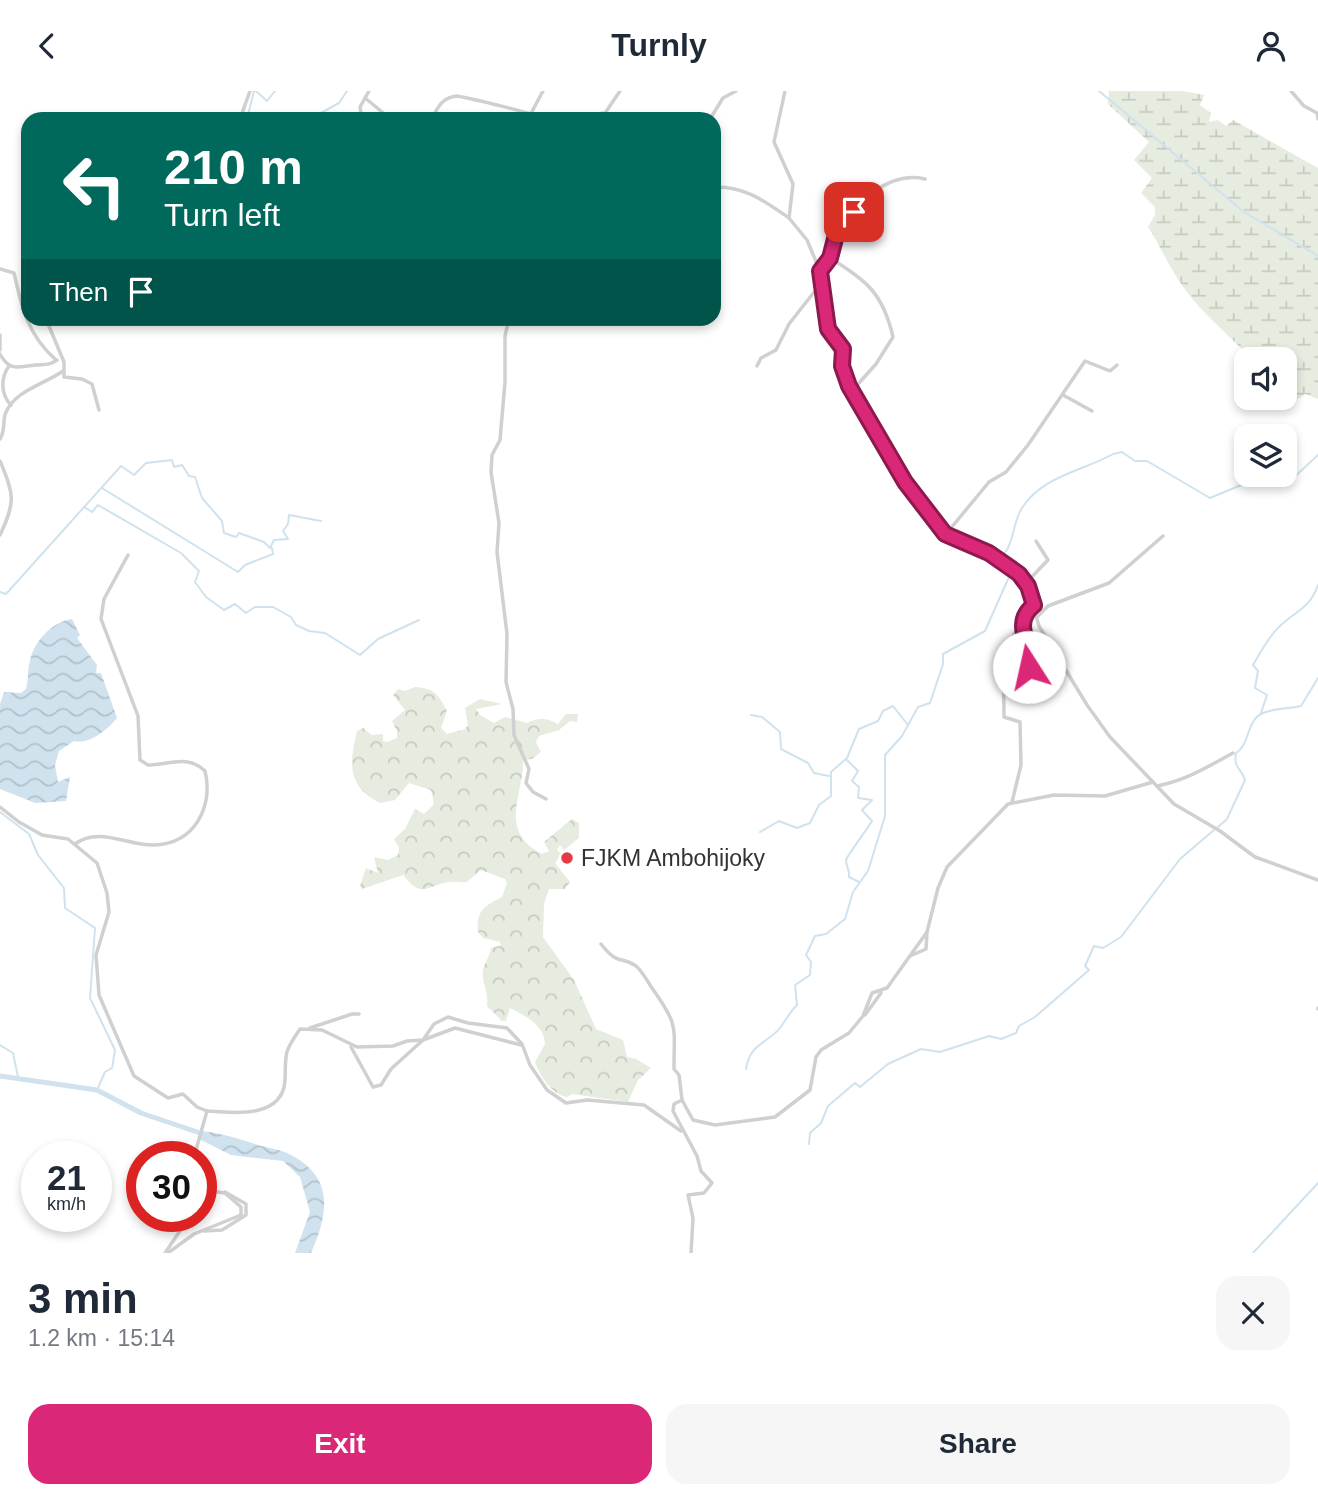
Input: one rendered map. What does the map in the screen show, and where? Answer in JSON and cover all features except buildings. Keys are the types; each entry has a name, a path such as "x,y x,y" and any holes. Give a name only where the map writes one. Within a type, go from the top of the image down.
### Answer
{"street":[{"path":"242,112 250,91"},
{"path":"361,112 360,107 369,91"},
{"path":"532,112 542,91"},
{"path":"604,111 620,91"},
{"path":"714,112 723,98 736,91"},
{"path":"785,91 774,142 793,184 789,218"},
{"path":"1292,91 1304,106 1318,115"},
{"path":"436,112 440,103 450,96 527,112"},
{"path":"365,98 382,112"},
{"path":"820,271 830,258 836,235 875,191 893,179 925,179"},
{"path":"721,188 749,193 774,205 807,240 820,271 828,329 843,349 842,366 851,391 887,446 905,482 946,534 989,553 1026,583 1039,626 1105,731 1184,812 1220,831 1255,857 1318,880"},
{"path":"830,258 853,270 875,292 893,337 876,364 851,391"},
{"path":"0,269 14,273 21,299"},
{"path":"757,366 761,358 776,350 789,324 822,282"},
{"path":"28,326 41,348 57,360"},
{"path":"49,326 61,356 66,378 82,379 92,384 99,410"},
{"path":"507,326 500,440 491,462 499,523 498,560 507,634 504,661 513,709 514,735 529,769 526,783 533,792 546,799"},
{"path":"0,335 0,352 9,366 18,369 51,365 61,356"},
{"path":"946,534 989,482 1006,472 1085,361 1110,371 1117,365"},
{"path":"9,366 4,375 3,391 11,405"},
{"path":"0,439 4,433 5,414 11,405 23,393 64,370"},
{"path":"1063,395 1093,411"},
{"path":"0,461 13,492 13,501 0,535"},
{"path":"1037,617 1048,605 1109,583 1163,536"},
{"path":"1026,583 1048,560 1036,541"},
{"path":"75,844 86,838 98,837 154,845 179,839 197,824 207,797 205,771 200,766 181,761 148,765 140,760 138,716 104,631 101,614 104,599 128,555"},
{"path":"908,957 926,949 937,888 947,867 1012,803 1021,765 1020,722 1004,717 1006,655 1034,605"},
{"path":"1023,621 1023,639 1032,655 1030,673"},
{"path":"1157,786 1198,770 1206,771 1233,754"},
{"path":"1012,803 1054,795 1105,796 1153,782"},
{"path":"0,807 42,835 68,839 97,863 107,893 108,918 96,955 95,976 99,995 134,1076 168,1098 183,1094 197,1107 206,1111 251,1112 268,1107 280,1097 285,1083 286,1048 300,1029 322,1030 350,1046 389,1047 407,1041 423,1040 455,1028 522,1045"},
{"path":"601,944 612,958 629,963 642,973 671,1014 677,1049 674,1069 679,1075 682,1100 698,1124 715,1125 779,1116 810,1090 813,1063 821,1049 845,1036 863,1016 872,993 882,991 895,978 927,932"},
{"path":"308,1029 352,1013 359,1014"},
{"path":"350,1046 370,1084 377,1087 391,1069 423,1040 434,1024 448,1017 468,1023 500,1025 513,1033 522,1045 530,1065 547,1090 566,1103 587,1100 619,1105 641,1104 682,1132"},
{"path":"682,1100 673,1107 682,1132 694,1150 701,1171 712,1183 704,1193 688,1195 693,1218 691,1253"},
{"path":"196,1141 206,1111"},
{"path":"217,1192 232,1198 241,1207 241,1215 217,1225"},
{"path":"168,1253 180,1232"},
{"path":"168,1253 200,1232"}],"green space":[{"path":"1109,91 1182,91 1204,95 1200,105 1211,113 1209,122 1218,120 1226,126 1233,120 1318,168 1318,399 1305,394 1297,399 1297,347 1239,347 1191,298 1148,227 1155,215 1155,207 1141,193 1152,178 1134,160 1149,142 1108,104"},
{"path":"415,687 435,693 441,701 447,711 441,728 447,734 465,729 468,725 465,708 480,699 502,704 476,709 480,715 494,723 505,717 527,723 543,719 558,724 566,714 578,714 577,722 570,721 559,730 539,736 536,742 541,752 532,759 523,760 516,823 520,835 528,845 542,854 549,851 544,842 572,819 579,823 579,838 564,850 560,845 557,849 561,855 555,863 570,882 565,889 549,889 544,904 543,937 574,980 596,1029 623,1040 627,1057 651,1068 638,1080 628,1102 572,1094 567,1097 556,1092 543,1078 535,1062 545,1044 537,1026 510,1008 506,1021 502,1021 487,1006 483,970 491,948 501,945 500,942 483,938 478,932 478,919 486,906 502,897 507,883 505,879 481,870 467,882 450,882 425,889 415,887 403,875 362,889 360,886 366,868 378,873 374,857 388,860 398,855 399,848 394,839 405,829 415,809 424,814 434,804 431,790 409,783 395,800 380,803 361,789 353,773 357,731 363,728 372,735 383,734 383,741 387,742 397,738 392,721 405,710 393,695 398,689 405,691"}],"water":[{"path":"72,619 80,635 77,638 97,665 96,673 101,673 117,718 98,735 86,741 74,741 59,751 55,765 58,782 70,777 66,801 35,803 0,789 0,704 4,692 21,693 26,689 32,654 45,634 58,624"},
{"path":"202,1131 228,1136 283,1151 305,1164 315,1175 324,1198 321,1224 311,1253 295,1253 310,1212 300,1177 283,1161 231,1155 217,1148 217,1141 199,1139"}],"waterway":[{"path":"249,112 254,91"},
{"path":"256,91 267,101 275,91"},
{"path":"323,112 339,103 347,91"},
{"path":"1099,91 1244,212 1318,256"},
{"path":"746,1069 751,1054 780,1028 797,1005 795,985 810,975 811,962 806,955 815,936 826,934 845,919 853,892 868,871 885,816 885,755 902,736 918,707 930,703 943,664 943,654 985,631 1013,568 1001,557 1009,546 1019,514 1030,497 1040,488 1064,475 1122,452 1135,461 1147,461 1210,498 1246,483 1287,484 1318,455"},
{"path":"0,592 6,594 121,466 134,475 146,463 172,460 174,467 182,465 189,476 195,477 202,498 222,521 224,533 236,537 239,533 264,542 270,548 274,540 288,539 283,531 288,524 289,515 321,521"},
{"path":"102,488 238,572 245,565 273,554 272,548"},
{"path":"84,507 92,512 98,505 181,553 199,571 195,582 206,597 224,610 235,604 246,613 255,607 273,607 291,617 296,625 309,631 325,633 360,655 378,639 419,620"},
{"path":"1261,713 1267,695 1255,688 1258,671 1253,665 1272,635 1306,605 1318,585"},
{"path":"1218,827 1227,819 1245,780 1235,758 1254,721 1268,711 1301,706 1318,678"},
{"path":"760,832 779,821 797,828 810,823 819,805 831,796 831,772 847,758 859,729 878,721 883,711 893,706 908,725"},
{"path":"751,715 762,717 780,732 781,749 808,763 814,773 829,776"},
{"path":"847,760 858,771 852,781 859,787 858,798 872,800 862,810 872,821 846,860 849,877 859,882"},
{"path":"0,812 29,834 38,855 64,888 65,908 95,928 90,998 115,1050 112,1068 105,1072 97,1090"},
{"path":"809,1144 810,1133 821,1123 828,1106 855,1083 860,1087 888,1064 921,1049 940,1052 989,1036 1001,1039 1016,1033 1019,1026 1035,1017 1089,970 1085,966 1094,946 1103,948 1121,937 1180,859 1214,830"},
{"path":"0,1045 13,1053 18,1077"},
{"path":"0,1076 97,1090 141,1113 206,1135"},
{"path":"1253,1253 1318,1183"}],"place":[{"name":"FJKM Ambohijoky","path":"567,858"}],"route":[{"path":"854,212 836,235 832,242 830,258 820,271 828,329 843,349 842,366 849,386 863,414 887,446 905,482 940,529 945,534 989,553 1026,582 1034,605 1028,610 1022,627 1023,639 1032,655 1029,667"}]}
